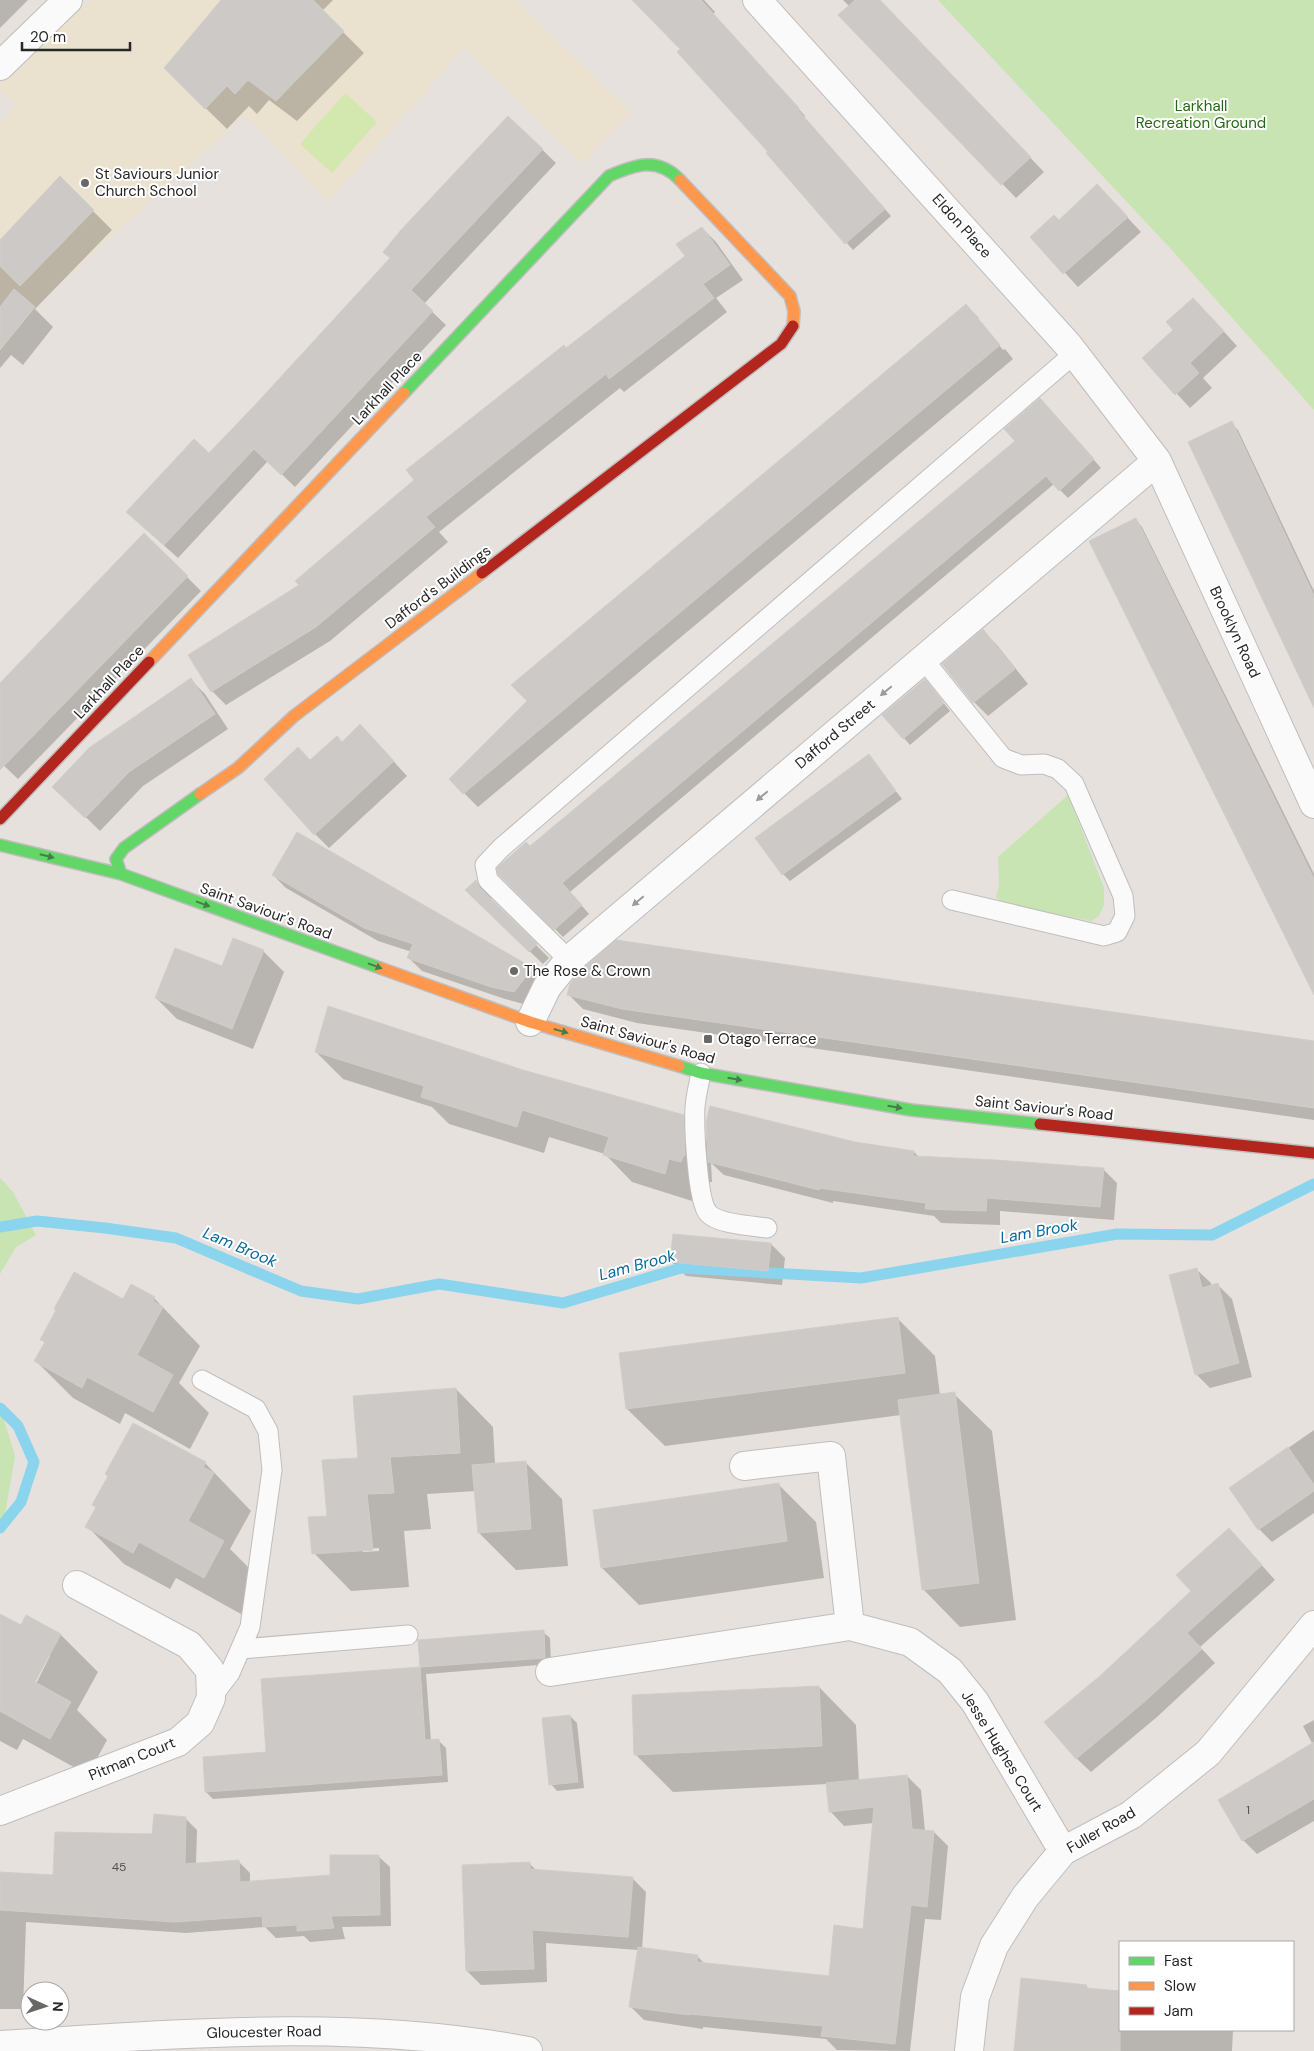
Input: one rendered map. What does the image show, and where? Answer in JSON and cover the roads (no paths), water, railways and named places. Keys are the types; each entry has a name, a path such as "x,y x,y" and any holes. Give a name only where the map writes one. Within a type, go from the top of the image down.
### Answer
{"street":[{"path":"0,66 68,0"},
{"name":"Eldon Place","path":"757,0 1075,353 1157,461"},
{"name":"Larkhall Place","path":"0,819 609,176 632,166 654,164 676,176 790,296 796,312 791,330"},
{"name":"Dafford's Buildings","path":"121,874 116,859 124,848 238,768 294,716 781,344 791,330"},
{"name":"Dafford Street","path":"530,1022 547,988 569,960 1157,461"},
{"name":"Brooklyn Road","path":"1157,461 1314,804"},
{"name":"Saint Saviour's Road","path":"0,845 121,874 530,1022 701,1072 911,1110 1314,1153"},
{"path":"744,1466 831,1456 850,1626"},
{"name":"Pitman Court","path":"0,1811 178,1742 200,1724 211,1698 210,1670 189,1645 77,1585"},
{"name":"Fuller Road","path":"968,2051 975,1997 994,1946 1025,1897 1063,1851 1132,1815 1208,1753 1314,1624"},
{"name":"Jesse Hughes Court","path":"550,1672 850,1626 910,1642 950,1671 975,1702 1063,1851"},
{"name":"Gloucester Road","path":"0,2045 148,2036 296,2040 416,2035 487,2043 528,2051"}],"lane":[{"path":"569,960 488,880 485,865 501,848 1075,353"},
{"path":"923,659 1002,758 1021,765 1044,764 1058,769 1074,784 1123,896 1124,916 1117,932 1104,936 952,900"},
{"path":"701,1072 695,1127 702,1201 708,1213 716,1220 766,1228"},
{"path":"202,1380 256,1409 268,1431 272,1470 250,1627 230,1673 211,1698"},
{"path":"241,1649 408,1635"}],"waterway":[{"name":"Lam Brook","path":"0,1227 37,1221 176,1238 301,1291 358,1299 439,1284 563,1303 681,1268 861,1278 1117,1234 1212,1235 1314,1184"},
{"name":"Lam Brook","path":"0,1408 18,1426 34,1462 21,1502 0,1528"}],"place":[{"name":"St Saviours Junior Church School","path":"85,183"},
{"name":"The Rose & Crown","path":"514,971"},
{"name":"Otago Terrace","path":"708,1039"}],"park label":[{"name":"Larkhall Recreation Ground","path":"1201,114"}]}
